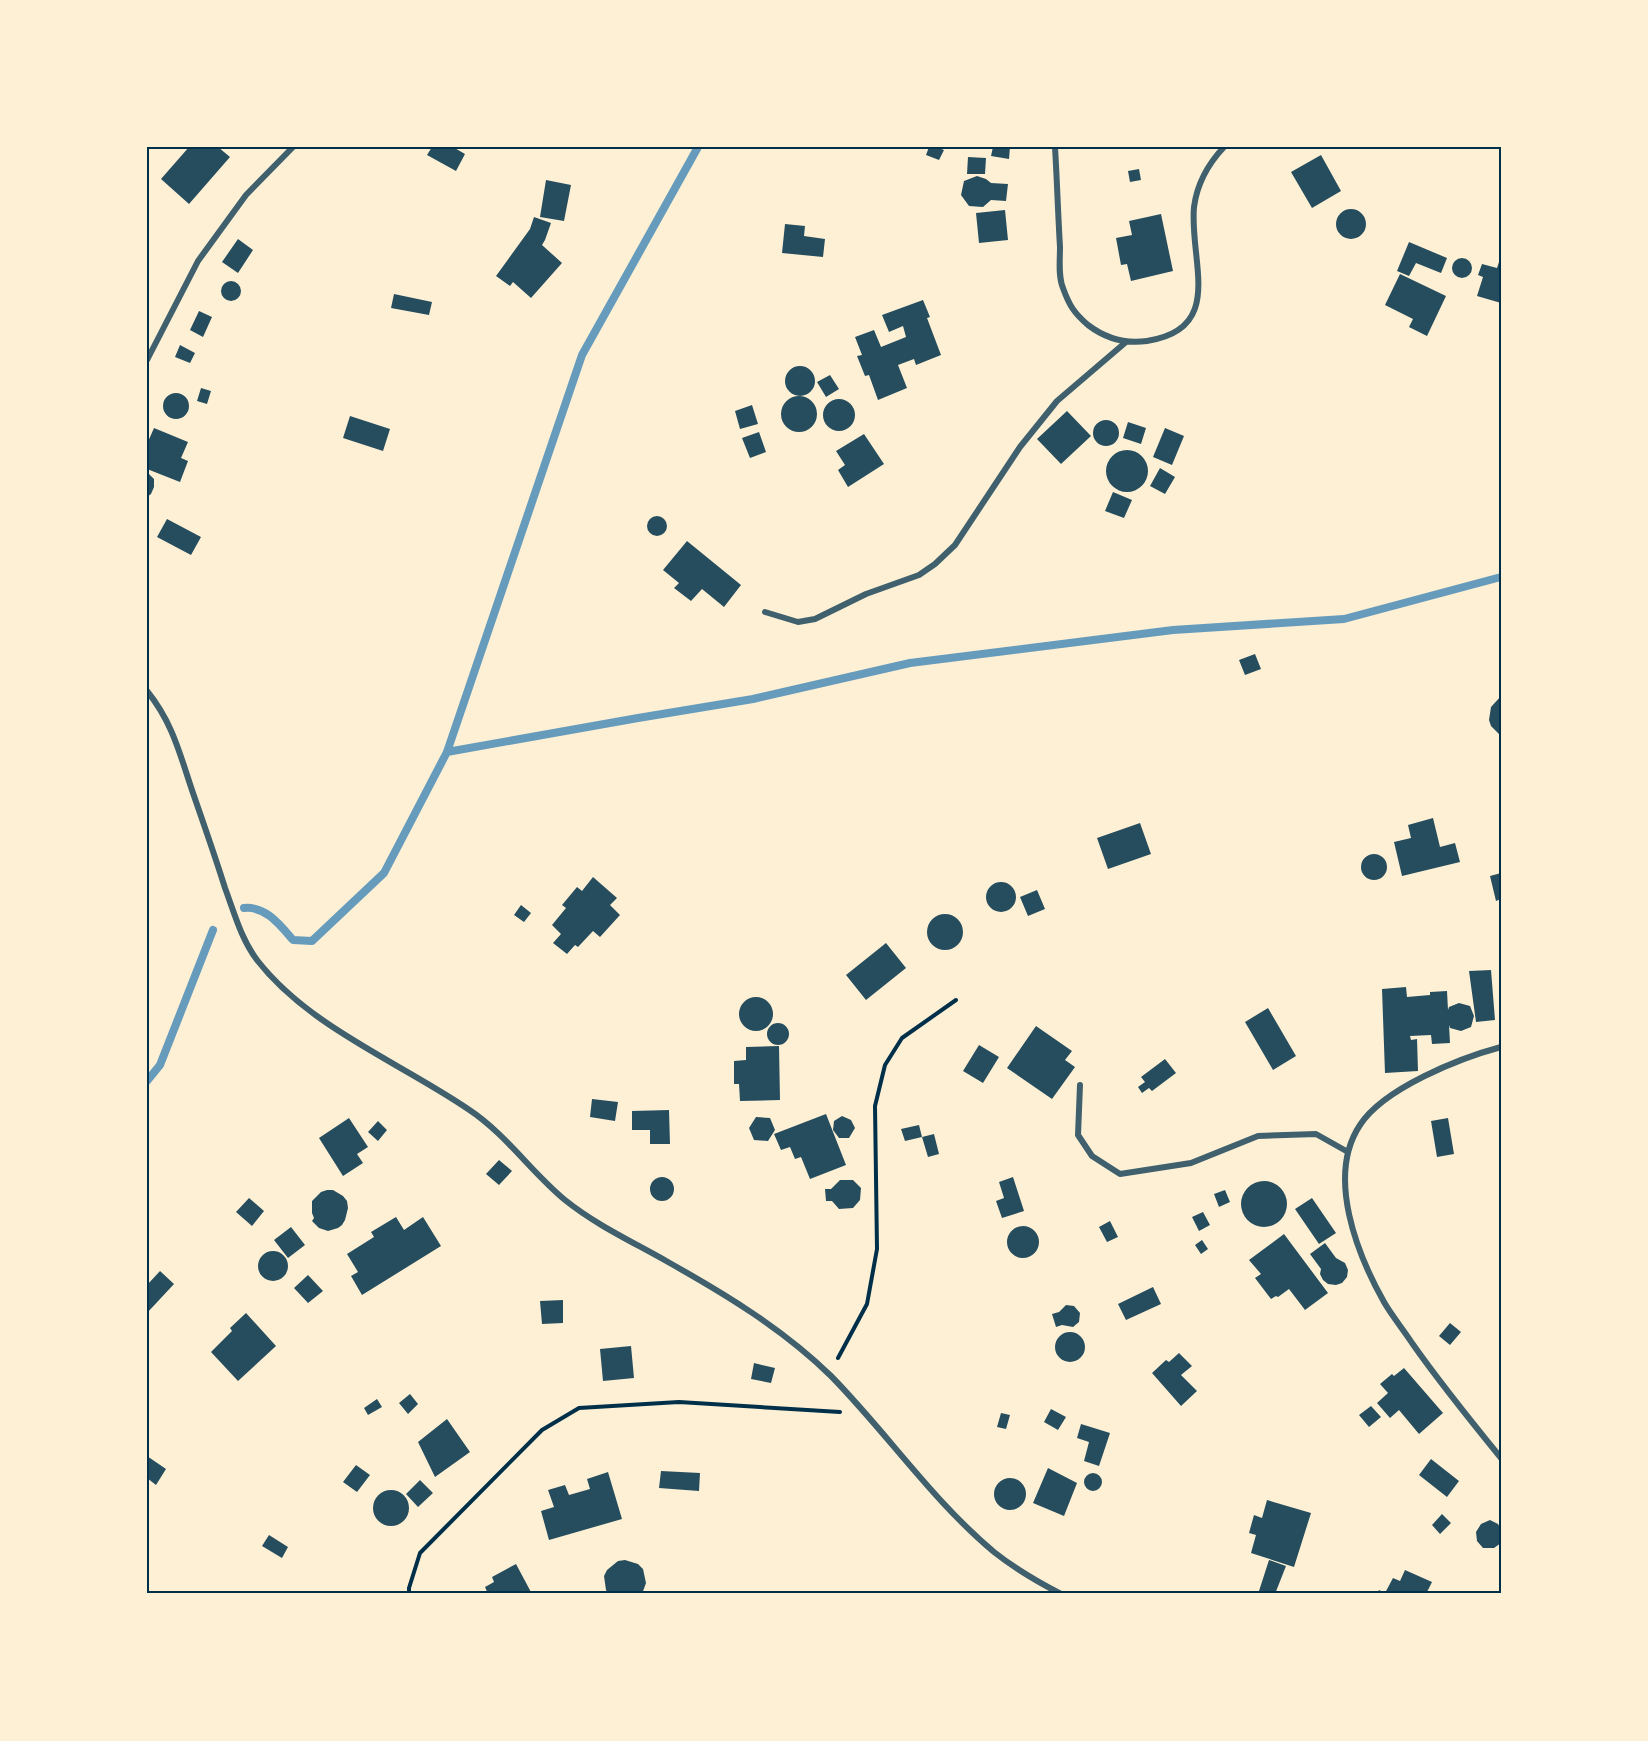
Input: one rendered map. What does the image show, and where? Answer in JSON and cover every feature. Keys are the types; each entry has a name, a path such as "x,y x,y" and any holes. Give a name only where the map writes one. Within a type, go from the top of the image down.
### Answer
{"street":[{"path":"147,360 198,261 246,195 293,147"},
{"path":"1055,147 1062,286 1074,314 1098,333 1126,342 1148,341 1173,334 1187,324 1195,312 1199,294 1194,243 1194,206 1200,183 1210,162 1224,147"},
{"path":"765,612 798,622 815,619 866,594 920,574 935,564 955,545 1020,447 1057,401 1126,342"},
{"path":"147,691 156,702 176,738 238,926 255,958 278,984 295,1000 327,1023 469,1110 496,1130 565,1200 603,1225 731,1298 783,1336 829,1375 958,1519 996,1554 1061,1594"},
{"path":"1501,1047 1478,1053 1425,1075 1376,1107 1360,1125 1348,1152 1344,1177 1360,1252 1384,1303 1442,1385 1501,1458"},
{"path":"1080,1085 1078,1136 1092,1156 1120,1174 1191,1163 1258,1136 1316,1134 1348,1152"}],"path":[{"path":"829,1375 867,1304 878,1249 874,1106 885,1065 902,1038 956,1000"},
{"path":"409,1594 420,1553 542,1430 579,1408 679,1402 865,1413"}],"building":[{"path":"189,147 218,147 230,157 189,204 161,179"},
{"path":"432,147 453,147 465,154 456,171 427,155"},
{"path":"929,147 944,150 939,160 926,155"},
{"path":"993,147 1010,147 1009,159 991,156"},
{"path":"1321,155 1341,191 1312,208 1291,172"},
{"path":"968,157 986,158 985,174 967,174"},
{"path":"1139,169 1141,180 1130,182 1128,171"},
{"path":"977,176 991,183 1008,184 1006,201 991,200 983,207 969,206 961,195 964,181"},
{"path":"546,180 571,185 564,221 540,217"},
{"path":"1351,209 1362,213 1366,224 1362,235 1351,239 1340,235 1336,224 1340,213"},
{"path":"1005,210 1008,240 979,243 976,213"},
{"path":"1161,214 1173,271 1131,281 1127,264 1121,265 1116,238 1132,235 1129,221"},
{"path":"534,217 551,223 542,245 562,263 531,298 513,282 510,286 496,276 530,229"},
{"path":"785,224 805,226 804,236 825,239 823,257 782,253"},
{"path":"238,239 253,250 238,273 222,262"},
{"path":"1409,242 1447,258 1441,273 1416,263 1409,276 1397,271"},
{"path":"1462,258 1469,261 1472,268 1469,275 1462,278 1455,275 1452,268 1455,261"},
{"path":"1499,262 1501,263 1501,303 1477,296 1483,277 1478,275 1482,264 1497,268"},
{"path":"1400,274 1446,296 1427,336 1409,327 1413,319 1385,305"},
{"path":"231,281 238,284 241,291 238,298 231,301 224,298 221,291 224,284"},
{"path":"394,294 432,302 429,315 391,308"},
{"path":"923,300 941,355 916,365 914,359 898,365 907,388 878,400 869,375 865,376 857,356 862,355 855,337 874,330 881,347 906,337 903,326 889,332 882,315"},
{"path":"199,311 212,317 203,337 190,330"},
{"path":"180,345 195,353 190,363 175,357"},
{"path":"800,366 806,367 814,375 814,387 806,395 800,396 794,395 786,387 785,381 786,375 794,367"},
{"path":"830,375 839,389 826,397 817,382"},
{"path":"201,388 211,391 207,404 197,401"},
{"path":"176,393 186,396 189,406 186,416 176,419 166,416 163,406 166,396"},
{"path":"799,396 811,402 817,414 811,426 799,432 787,426 781,414 787,402"},
{"path":"839,399 850,404 855,415 850,426 839,431 828,426 823,415 828,404"},
{"path":"752,405 758,424 740,429 735,411"},
{"path":"1067,411 1091,436 1061,464 1037,439"},
{"path":"350,416 390,429 383,451 343,438"},
{"path":"1106,420 1115,424 1119,433 1115,442 1106,446 1097,442 1093,433 1097,424"},
{"path":"1128,422 1146,428 1141,444 1123,438"},
{"path":"154,428 188,442 181,458 188,461 180,482 147,469 147,444"},
{"path":"1165,428 1184,436 1172,465 1153,457"},
{"path":"759,432 766,452 750,458 742,438"},
{"path":"864,434 884,464 848,487 838,470 845,465 836,451"},
{"path":"1127,450 1142,456 1148,471 1142,486 1127,492 1112,486 1106,471 1112,456"},
{"path":"1160,468 1175,477 1165,494 1150,486"},
{"path":"147,472 154,479 154,487 147,497"},
{"path":"1113,492 1132,500 1124,518 1105,511"},
{"path":"657,516 664,519 667,526 664,533 657,536 650,533 647,526 650,519"},
{"path":"167,519 201,537 191,555 157,537"},
{"path":"687,541 741,585 724,607 702,589 691,601 674,588 679,583 663,570"},
{"path":"1255,654 1261,669 1245,675 1239,660"},
{"path":"1501,696 1501,736 1491,726 1489,720 1491,707"},
{"path":"1433,818 1440,847 1455,843 1460,862 1402,876 1394,842 1411,838 1408,825"},
{"path":"1140,823 1151,854 1108,869 1097,838"},
{"path":"1374,854 1384,857 1387,867 1384,877 1374,880 1364,877 1361,867 1364,857"},
{"path":"1501,873 1501,899 1496,901 1490,876"},
{"path":"593,877 617,898 610,905 620,915 600,937 593,931 578,947 575,945 567,954 553,943 561,934 552,925 566,908 562,905 577,887 582,891"},
{"path":"1001,882 1012,886 1016,897 1012,908 1001,912 990,908 986,897 990,886"},
{"path":"1037,890 1045,909 1028,916 1020,897"},
{"path":"521,905 531,913 524,922 514,915"},
{"path":"945,914 958,919 963,932 958,945 945,950 932,945 927,932 932,919"},
{"path":"886,943 906,968 866,1000 846,975"},
{"path":"1491,970 1495,1020 1476,1022 1469,971"},
{"path":"1406,987 1407,997 1447,991 1448,1010 1449,1007 1459,1003 1470,1006 1474,1016 1471,1027 1461,1031 1450,1028 1449,1025 1450,1043 1432,1044 1431,1035 1410,1036 1411,1040 1417,1039 1418,1071 1385,1073 1382,989"},
{"path":"756,997 768,1002 773,1014 768,1026 756,1031 744,1026 739,1014 744,1002"},
{"path":"1268,1008 1296,1056 1273,1070 1245,1022"},
{"path":"778,1023 788,1030 789,1034 782,1044 778,1045 768,1038 767,1034 774,1024"},
{"path":"1036,1026 1072,1051 1065,1060 1075,1067 1052,1099 1007,1068"},
{"path":"979,1045 999,1057 983,1083 963,1071"},
{"path":"779,1046 780,1100 740,1101 739,1084 734,1084 734,1061 746,1060 746,1047"},
{"path":"1165,1059 1176,1073 1152,1091 1149,1088 1142,1093 1138,1087 1145,1082 1141,1077"},
{"path":"592,1099 618,1102 615,1121 590,1117"},
{"path":"669,1110 670,1144 650,1144 650,1130 632,1130 632,1111"},
{"path":"826,1114 846,1165 810,1179 801,1157 795,1159 790,1147 781,1150 774,1134"},
{"path":"842,1116 851,1120 855,1128 849,1138 839,1138 833,1130 834,1121"},
{"path":"756,1117 770,1118 775,1130 768,1141 754,1140 749,1128"},
{"path":"349,1118 368,1147 357,1154 363,1163 343,1176 319,1138"},
{"path":"1448,1118 1454,1154 1437,1157 1431,1121"},
{"path":"378,1121 387,1130 378,1141 368,1132"},
{"path":"919,1125 922,1137 905,1141 901,1129"},
{"path":"934,1134 939,1154 928,1157 922,1137"},
{"path":"499,1160 512,1171 499,1185 486,1174"},
{"path":"662,1177 671,1180 674,1189 671,1198 662,1201 653,1198 650,1189 653,1180"},
{"path":"1013,1177 1024,1211 1002,1218 996,1201 1004,1198 999,1182"},
{"path":"840,1180 853,1180 861,1188 860,1200 853,1208 839,1209 832,1201 826,1201 825,1189 831,1189"},
{"path":"1264,1181 1280,1188 1287,1204 1280,1220 1264,1227 1248,1220 1241,1204 1248,1188"},
{"path":"333,1190 343,1196 348,1208 342,1225 328,1231 319,1228 312,1221 314,1218 312,1201 321,1192"},
{"path":"1225,1190 1230,1202 1219,1207 1214,1194"},
{"path":"249,1198 264,1211 252,1226 236,1212"},
{"path":"1312,1198 1336,1233 1319,1244 1295,1209"},
{"path":"1203,1212 1210,1225 1199,1231 1192,1217"},
{"path":"396,1217 404,1230 423,1217 441,1246 362,1295 351,1276 358,1272 347,1254 374,1237 371,1232"},
{"path":"1110,1221 1118,1237 1107,1242 1099,1227"},
{"path":"1023,1226 1035,1230 1039,1242 1035,1254 1023,1258 1011,1254 1007,1242 1011,1230"},
{"path":"291,1227 305,1245 288,1258 274,1240"},
{"path":"1284,1234 1328,1293 1305,1310 1289,1289 1271,1299 1255,1278 1261,1274 1249,1260"},
{"path":"1202,1240 1208,1249 1201,1254 1195,1245"},
{"path":"1325,1243 1336,1258 1345,1263 1348,1270 1347,1277 1342,1283 1328,1284 1323,1280 1320,1274 1321,1269 1310,1254"},
{"path":"273,1251 284,1255 288,1266 284,1277 273,1281 262,1277 258,1266 262,1255"},
{"path":"160,1271 174,1284 147,1313 147,1285"},
{"path":"308,1275 323,1291 308,1303 294,1288"},
{"path":"1153,1287 1161,1304 1126,1320 1118,1304"},
{"path":"563,1300 563,1323 542,1324 540,1301"},
{"path":"1066,1305 1074,1306 1080,1313 1079,1322 1073,1327 1062,1325 1056,1327 1052,1314 1059,1312"},
{"path":"246,1313 276,1346 238,1381 211,1352 232,1331 230,1328"},
{"path":"1450,1323 1461,1332 1450,1345 1439,1336"},
{"path":"1070,1332 1081,1336 1085,1347 1081,1358 1070,1362 1059,1358 1055,1347 1059,1336"},
{"path":"631,1346 634,1378 603,1381 600,1349"},
{"path":"1179,1353 1192,1366 1181,1375 1197,1391 1181,1406 1152,1373 1166,1360 1169,1362"},
{"path":"754,1363 775,1368 771,1383 751,1379"},
{"path":"1404,1368 1443,1413 1419,1434 1399,1410 1390,1418 1377,1403 1388,1393 1380,1384"},
{"path":"410,1394 418,1404 408,1414 399,1403"},
{"path":"377,1399 382,1407 368,1415 364,1408"},
{"path":"1371,1406 1381,1417 1369,1427 1359,1415"},
{"path":"1051,1409 1066,1417 1058,1430 1044,1422"},
{"path":"1001,1413 1010,1415 1006,1429 997,1427"},
{"path":"447,1419 470,1452 435,1477 418,1442"},
{"path":"1081,1424 1110,1433 1099,1466 1084,1461 1089,1442 1077,1438"},
{"path":"147,1456 166,1469 156,1485 147,1478"},
{"path":"1431,1459 1459,1481 1447,1497 1419,1475"},
{"path":"356,1465 370,1475 357,1492 343,1482"},
{"path":"1048,1468 1077,1483 1064,1516 1033,1503"},
{"path":"661,1471 700,1473 699,1491 659,1488"},
{"path":"608,1472 622,1519 549,1540 541,1511 554,1507 548,1490 565,1485 569,1495 590,1489 587,1479"},
{"path":"1093,1473 1099,1476 1102,1482 1099,1488 1093,1491 1087,1488 1084,1482 1087,1476"},
{"path":"1010,1478 1021,1483 1026,1494 1021,1505 1010,1510 999,1505 994,1494 999,1483"},
{"path":"420,1480 433,1493 418,1507 406,1494"},
{"path":"391,1490 404,1495 409,1508 404,1521 391,1526 378,1521 373,1508 378,1495"},
{"path":"1267,1500 1311,1513 1294,1567 1251,1553 1256,1535 1249,1533 1254,1515 1262,1518"},
{"path":"1442,1514 1451,1523 1440,1534 1432,1525"},
{"path":"1490,1520 1498,1524 1501,1529 1501,1543 1494,1548 1483,1548 1477,1541 1476,1532 1481,1524"},
{"path":"269,1535 288,1547 282,1558 262,1546"},
{"path":"625,1560 638,1564 643,1569 646,1583 642,1594 608,1594 604,1576 607,1570 618,1561"},
{"path":"1269,1560 1286,1566 1275,1594 1265,1594 1259,1591"},
{"path":"516,1564 532,1594 488,1594 485,1587 494,1582 492,1577"},
{"path":"1405,1570 1432,1582 1426,1594 1377,1594 1379,1590 1385,1593 1393,1578 1400,1581"}],"waterway":[{"path":"244,908 266,913 293,940 312,941 384,873 447,752 582,355 698,147"},
{"path":"447,752 753,699 910,663 1173,630 1344,619 1501,577"},
{"path":"147,1081 160,1065 213,930"}]}
